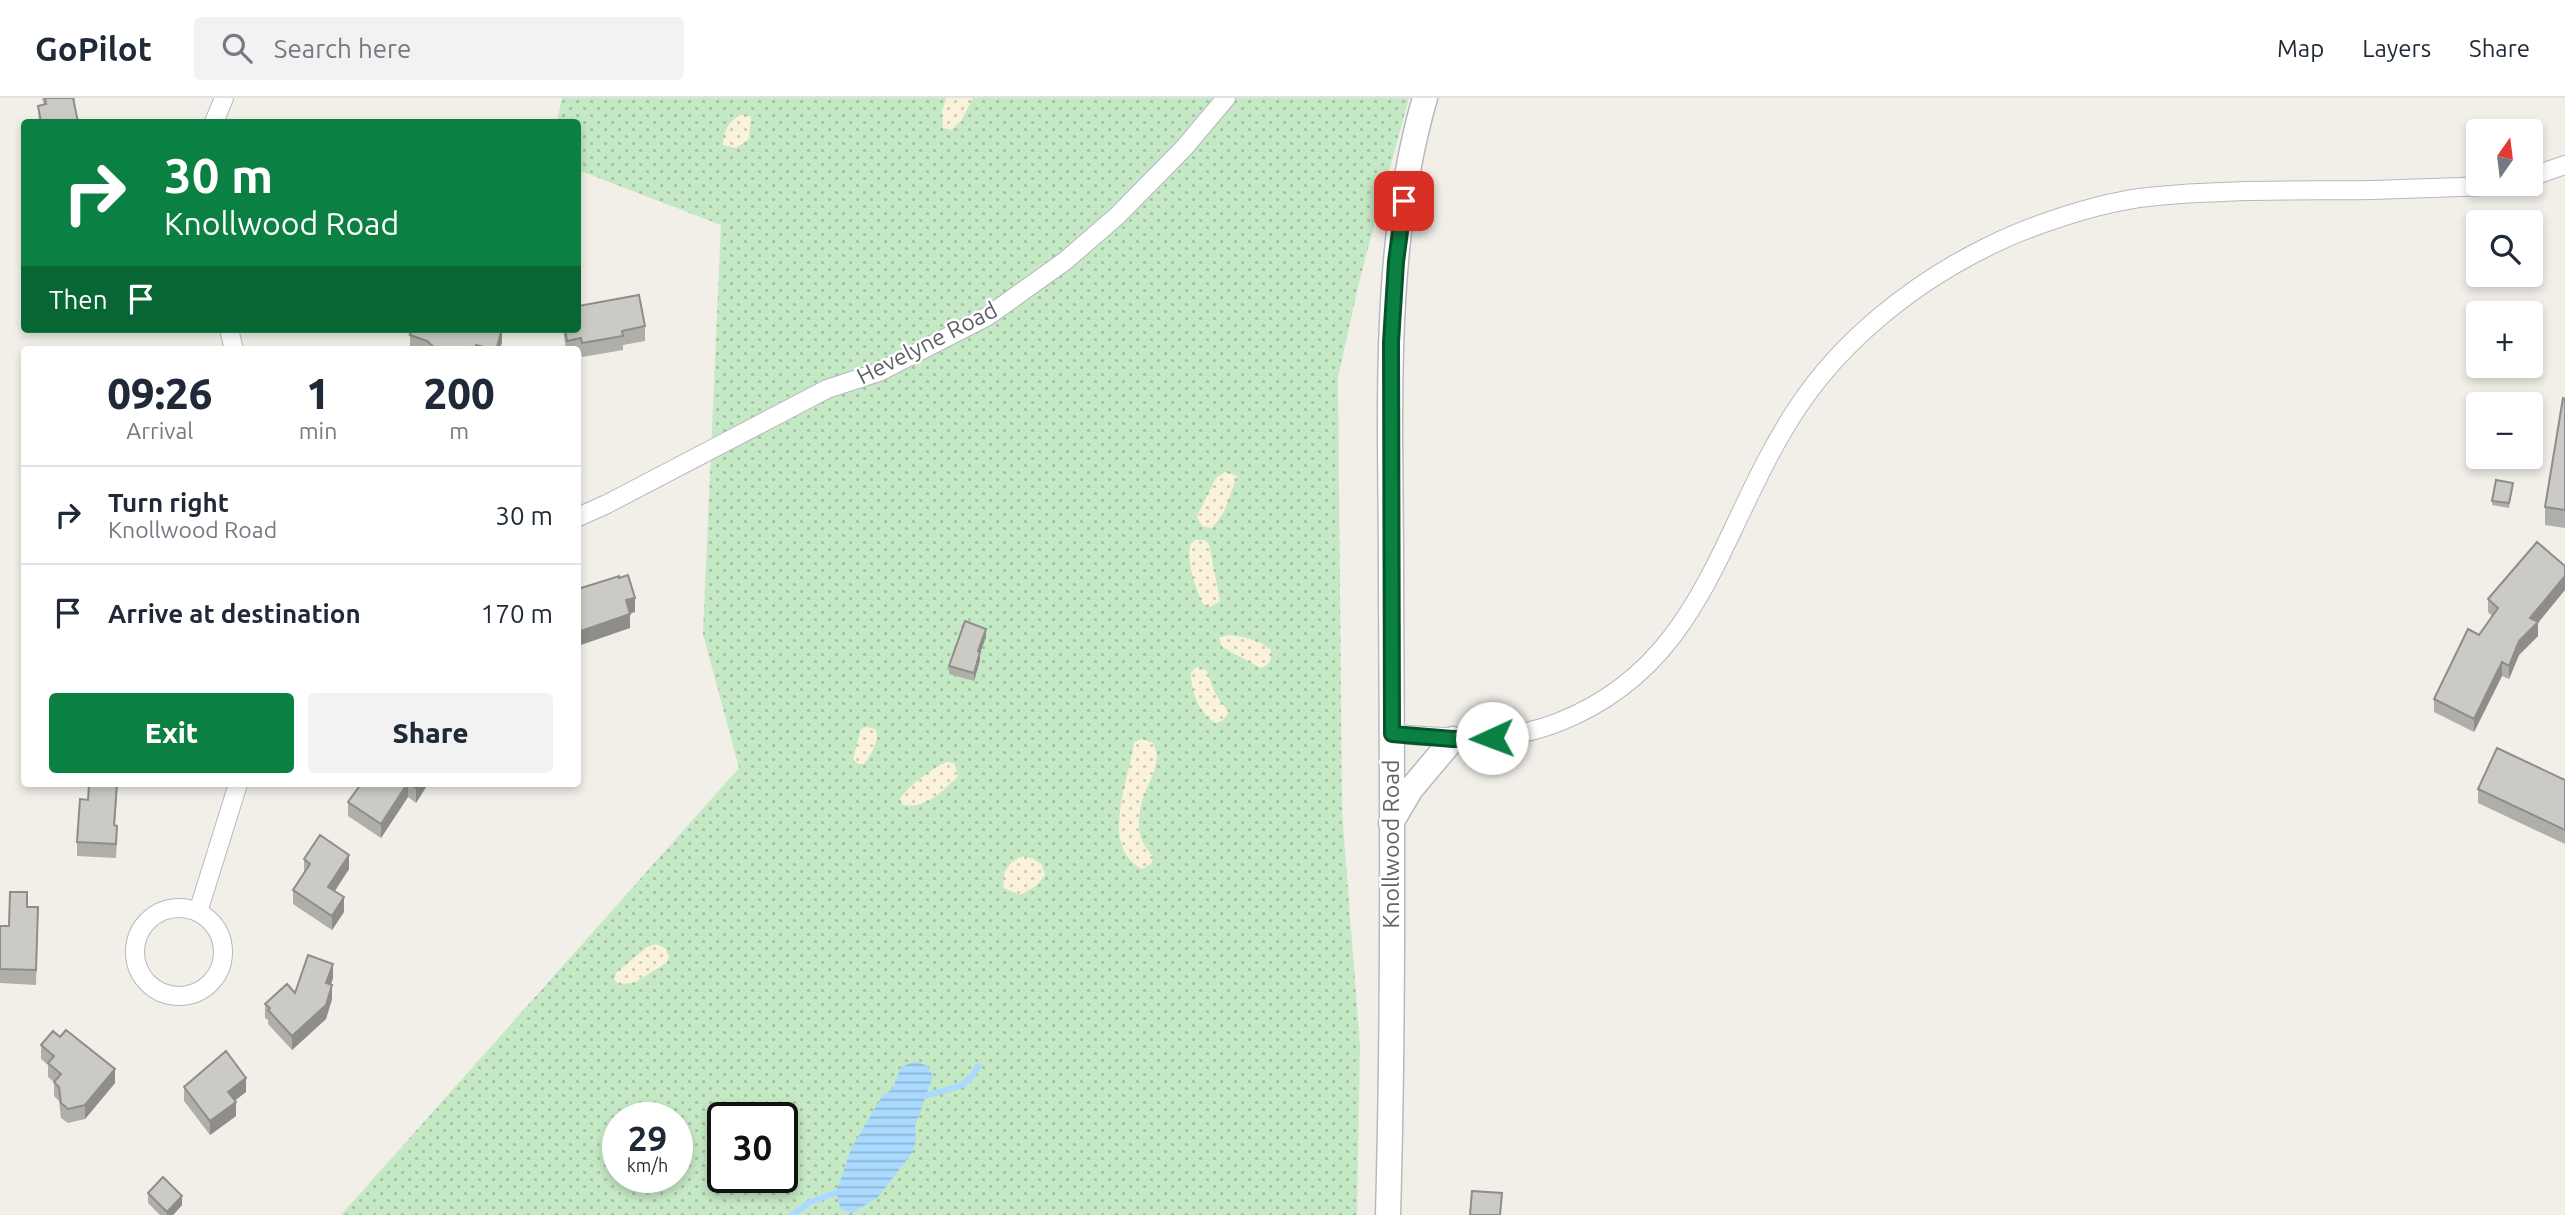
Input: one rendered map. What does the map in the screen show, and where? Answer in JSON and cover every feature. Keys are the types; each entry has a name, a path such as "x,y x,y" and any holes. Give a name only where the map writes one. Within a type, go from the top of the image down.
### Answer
{"main road":[{"name":"Knollwood Road","path":"1388,1215 1392,734 1391,342 1396,262 1404,201 1425,98"},
{"path":"1391,824 1411,789 1453,739"}],"street":[{"path":"215,119 224,98"},
{"name":"Hevelyne Road","path":"581,516 827,389 879,372 988,316 1065,261 1117,216 1184,148 1226,98"},
{"path":"2543,173 2565,165"},
{"path":"1392,734 1453,739 1506,736 1557,723 1602,702 1649,665 1670,643 1690,613 1764,462 1799,406 1834,360 1877,318 1926,283 1987,247 2068,215 2146,197 2466,186"},
{"path":"198,912 237,787"},
{"path":"184,908 198,912 210,920 223,946 222,961 217,974 208,986 188,995 167,995 153,989 136,966 134,951 144,924 155,914 169,909 184,908"}],"green space":[{"path":"562,98 1409,98 1361,274 1338,377 1342,812 1360,1045 1357,1215 341,1215 739,768 703,634 721,225 581,171 581,119 558,119"}],"sand":[{"path":"946,98 973,98 961,121 951,130 943,128 942,112"},
{"path":"741,115 751,117 749,139 736,148 723,145 728,127"},
{"path":"1225,472 1237,476 1224,512 1212,528 1202,526 1197,516 1216,478"},
{"path":"1195,540 1204,540 1209,544 1220,601 1210,607 1203,604 1191,568 1190,545"},
{"path":"1228,635 1251,639 1271,650 1269,663 1261,668 1222,647 1219,638"},
{"path":"1197,667 1207,671 1215,692 1229,711 1224,719 1216,723 1200,707 1192,687 1191,672"},
{"path":"861,729 875,729 876,742 864,764 858,764 853,759"},
{"path":"1142,739 1153,743 1157,758 1140,813 1141,837 1153,858 1151,864 1142,869 1129,858 1122,844 1119,828 1123,792 1134,742"},
{"path":"947,762 954,763 958,776 952,782 927,802 903,805 900,799 908,790 928,773"},
{"path":"1024,856 1042,865 1045,875 1036,886 1020,895 1004,888 1004,877 1010,864"},
{"path":"656,944 665,948 669,957 666,963 634,983 618,984 614,979 616,973 647,947"}],"water":[{"path":"916,1061 927,1066 933,1076 915,1126 916,1142 911,1154 878,1197 852,1213 841,1209 836,1193 851,1149 881,1098 893,1088 901,1067"}],"building":[{"path":"45,98 73,98 77,119 40,119 38,106 46,104"},
{"path":"639,295 645,326 622,331 623,336 582,343 581,338 567,341 566,333 581,333 581,305"},
{"path":"501,333 497,346 433,346 410,335"},
{"path":"2563,398 2565,399 2565,510 2545,507"},
{"path":"2496,480 2513,483 2509,503 2492,501"},
{"path":"2537,542 2565,566 2565,576 2530,618 2538,622 2519,641 2509,666 2502,662 2474,719 2434,699 2468,629 2479,635 2498,608 2488,599"},
{"path":"628,575 635,598 626,600 630,614 581,631 581,588"},
{"path":"965,621 986,629 974,673 949,666"},
{"path":"2497,748 2565,780 2565,830 2478,789"},
{"path":"89,787 117,787 114,825 117,826 116,844 77,842 80,799 88,800"},
{"path":"359,787 405,787 381,824 348,802"},
{"path":"320,835 349,855 328,887 344,897 332,916 293,890 310,864 304,859"},
{"path":"10,892 27,892 27,907 38,907 36,970 0,969 0,926 9,926"},
{"path":"308,955 333,964 326,983 332,985 326,1005 292,1036 265,1004 287,984 295,993"},
{"path":"66,1030 115,1069 85,1105 68,1109 61,1103 59,1087 54,1082 61,1074 48,1063 54,1056 41,1045 53,1031 60,1037"},
{"path":"226,1051 246,1078 228,1092 236,1102 210,1121 184,1087"},
{"path":"163,1177 182,1196 167,1212 148,1193"},
{"path":"1472,1191 1502,1193 1500,1215 1470,1215"}],"waterway":[{"path":"927,1095 964,1083 978,1066"},
{"path":"792,1215 812,1201 836,1193"}],"route":[{"path":"1404,201 1396,262 1391,342 1392,734 1453,739 1492,738"}]}
